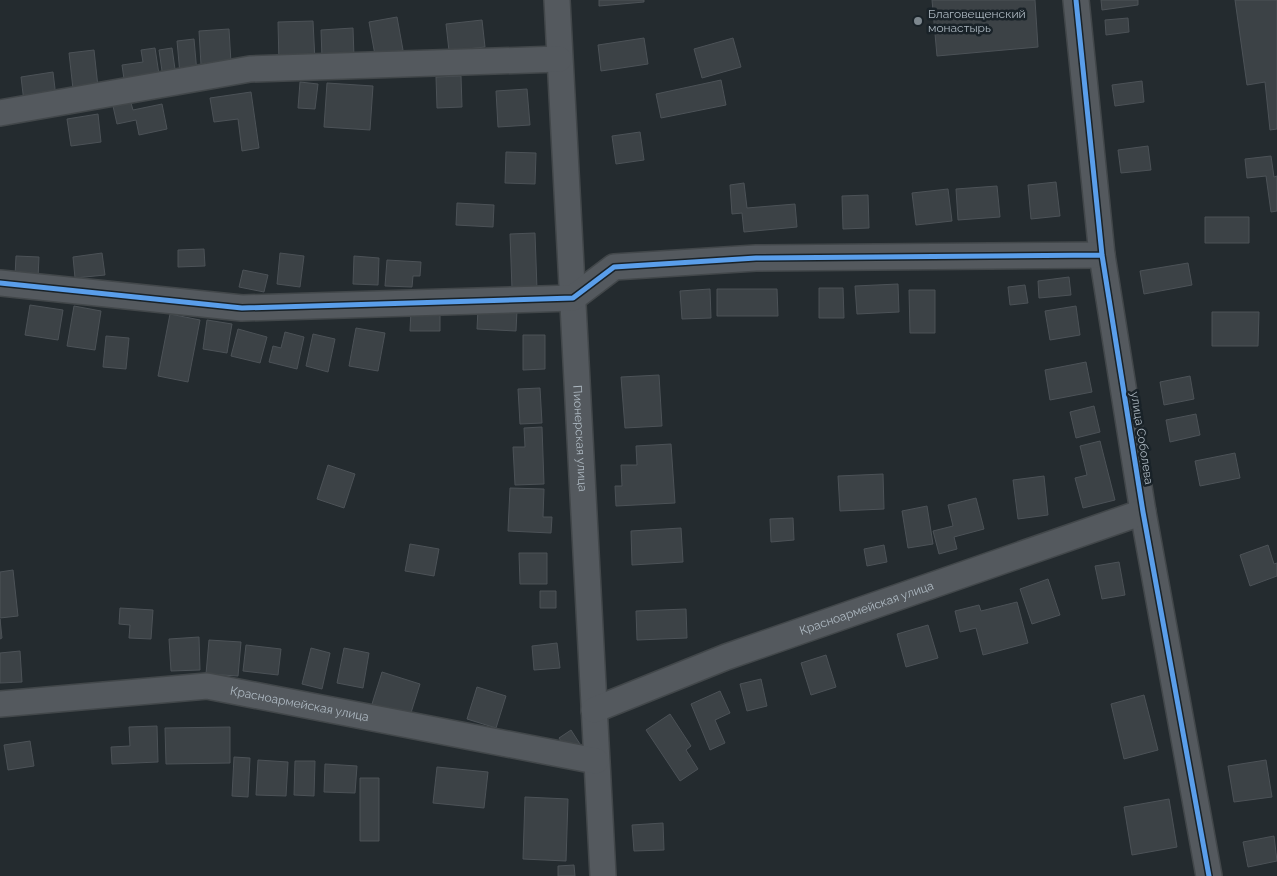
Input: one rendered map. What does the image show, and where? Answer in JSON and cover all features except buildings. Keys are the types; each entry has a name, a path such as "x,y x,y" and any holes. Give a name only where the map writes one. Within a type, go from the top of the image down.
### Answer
{"street":[{"name":"Пионерская улица","path":"556,0 603,876"},
{"name":"улица Соболева","path":"1076,0 1102,255 1143,512 1209,876"},
{"path":"0,113 250,69 559,58"},
{"path":"0,282 242,308 573,298 614,267 756,258 1102,255"},
{"name":"Красноармейская улица","path":"594,710 726,657 1143,512"},
{"name":"Красноармейская улица","path":"0,704 207,686 596,761"}],"cycle path":[{"path":"1076,0 1102,255 1143,512 1209,876"},
{"path":"0,283 242,308 573,298 614,267 756,258 1102,255"}],"place":[{"name":"Благовещенский монастырь","path":"918,21"}]}
